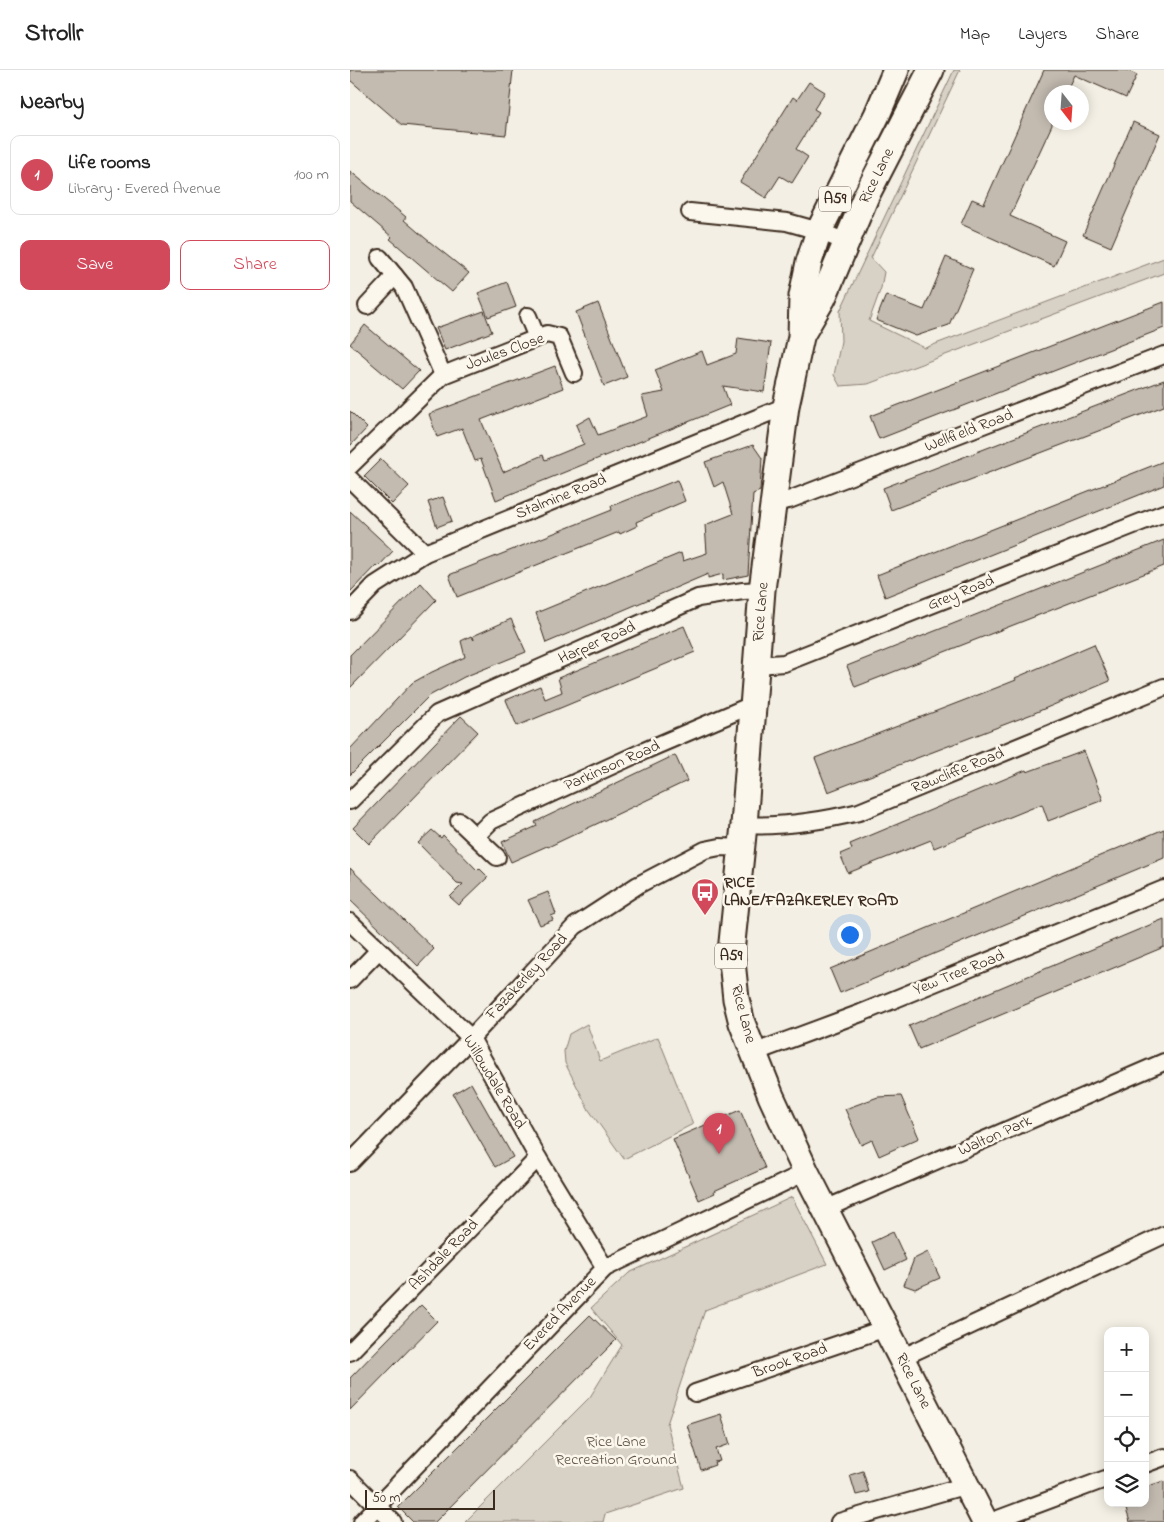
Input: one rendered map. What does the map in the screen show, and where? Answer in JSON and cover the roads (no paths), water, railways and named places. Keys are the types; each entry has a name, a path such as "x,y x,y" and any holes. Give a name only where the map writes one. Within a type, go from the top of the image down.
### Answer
{"highway":[{"name":"Rice Lane","path":"896,70 877,115 819,231 809,262 802,296 800,337 786,406 762,590 754,704 731,959 736,999 742,1023 770,1096 806,1172 985,1522"},
{"name":"Rice Lane","path":"800,337 823,298 866,196 931,70"}],"street":[{"path":"690,212 786,222 819,231 846,242"},
{"path":"380,258 404,287 443,375"},
{"path":"367,306 395,276"},
{"path":"528,316 537,338"},
{"name":"Joules Close","path":"350,466 443,375 547,334 558,337 574,372"},
{"name":"Wellfield Road","path":"773,503 790,500 1164,355"},
{"name":"Stalmine Road","path":"350,611 375,585 425,553 786,406"},
{"path":"350,479 425,553"},
{"name":"Grey Road","path":"757,665 784,664 1164,513"},
{"name":"Harper Road","path":"350,801 437,714 698,598 744,590 762,590"},
{"name":"Rawcliffe Road","path":"742,837 759,826 827,820 859,812 1164,687"},
{"name":"Parkinson Road","path":"476,836 491,821 653,747 754,704"},
{"path":"459,821 497,857"},
{"name":"Fazakerley Road","path":"350,1163 471,1038 575,926 638,885 705,850 720,847 742,837"},
{"name":"Yew Tree Road","path":"753,1053 861,1013 1164,889"},
{"name":"Willowdale Road","path":"350,922 471,1038 538,1158 605,1268"},
{"path":"350,980 379,950"},
{"name":"Walton Park","path":"825,1209 1164,1062"},
{"name":"Ashdale Road","path":"350,1352 538,1158"},
{"name":"Evered Avenue","path":"362,1522 605,1268 806,1172"},
{"path":"901,1358 1164,1235"},
{"name":"Brook Road","path":"695,1393 886,1328"},
{"path":"1149,1463 1164,1457"},
{"path":"350,1479 393,1522"},
{"path":"990,1522 1104,1479"},
{"path":"839,1522 967,1485"}],"place":[{"name":"RICE LANE/FAZAKERLEY ROAD","path":"705,916"},
{"name":"Life rooms","path":"719,1154"}],"park label":[{"name":"Rice Lane Recreation Ground","path":"616,1451"}]}
